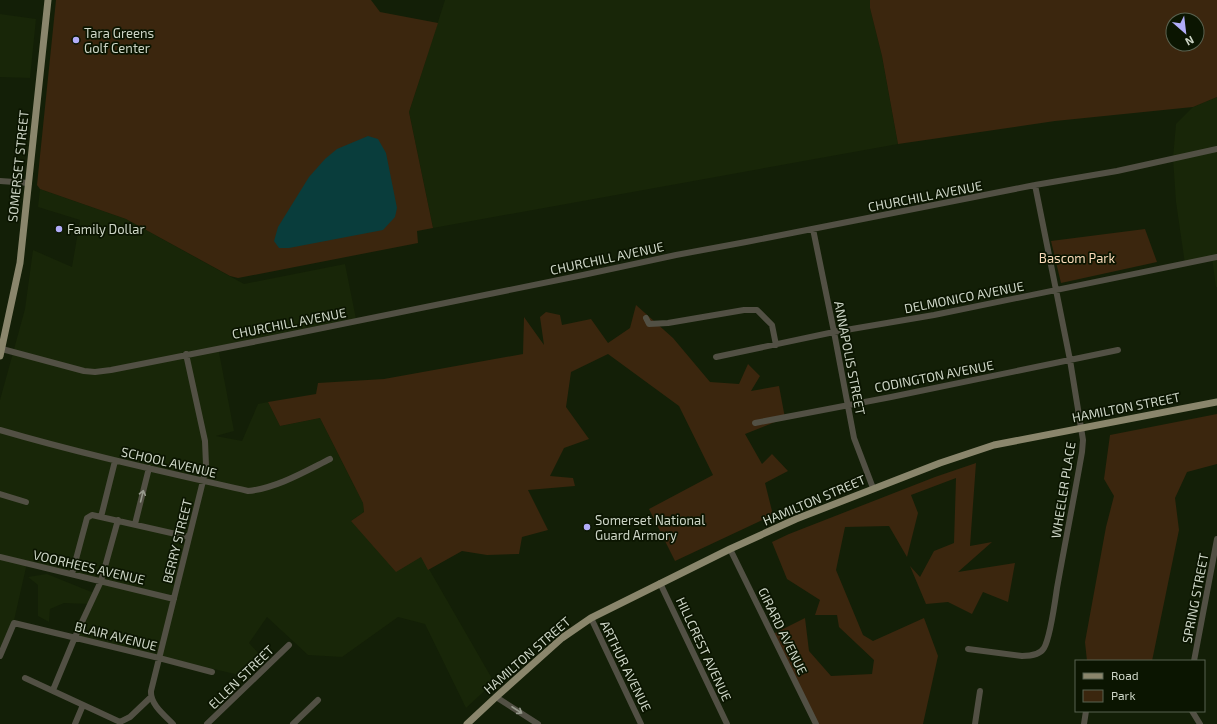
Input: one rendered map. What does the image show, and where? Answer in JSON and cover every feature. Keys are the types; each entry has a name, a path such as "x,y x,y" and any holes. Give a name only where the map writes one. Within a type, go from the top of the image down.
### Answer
{"main road":[{"name":"SOMERSET STREET","path":"1,353 20,264 48,0"},
{"name":"HAMILTON STREET","path":"467,724 562,638 591,618 730,549 796,519 873,488 994,445 1217,402"}],"street":[{"name":"CHURCHILL AVENUE","path":"1,353 79,370 95,372 288,335 676,255 1035,185 1116,171 1217,149"},
{"path":"0,181 29,183"},
{"name":"WHEELER PLACE","path":"968,649 1022,656 1034,655 1044,650 1055,604 1082,452 1083,440 1070,360 1035,185"},
{"name":"ANNAPOLIS STREET","path":"813,229 858,451 873,488"},
{"name":"DELMONICO AVENUE","path":"716,357 834,332 934,314 1217,258"},
{"path":"646,318 649,324 744,310 758,310 772,326 776,345"},
{"name":"CODINGTON AVENUE","path":"754,423 1118,350"},
{"name":"BERRY STREET","path":"151,697 151,691 190,537 206,465 205,441 186,354"},
{"name":"SCHOOL AVENUE","path":"0,430 54,446 248,491 262,490 296,476 330,459"},
{"path":"102,517 115,461"},
{"path":"134,524 149,468"},
{"path":"0,494 26,502"},
{"path":"72,574 87,518 92,515 190,537"},
{"path":"53,690 75,637 101,581 118,520"},
{"name":"SPRING STREET","path":"1194,660 1217,539"},
{"name":"GIRARD AVENUE","path":"730,549 816,724"},
{"name":"VOORHEES AVENUE","path":"0,557 174,599"},
{"name":"HILLCREST AVENUE","path":"660,583 727,724"},
{"name":"ARTHUR AVENUE","path":"591,618 641,724"},
{"name":"BLAIR AVENUE","path":"0,656 14,623 212,672"},
{"name":"ELLEN STREET","path":"208,724 289,645"},
{"path":"24,678 120,722 130,717 151,697 154,703 173,724"},
{"path":"975,724 980,691"},
{"path":"496,697 538,724"},
{"path":"293,724 318,700"},
{"path":"75,724 83,706"},
{"path":"1084,724 1086,712"},
{"path":"1193,712 1200,724"}],"shaded area":[{"path":"445,0 870,0 870,8 882,56 898,144 433,228 409,112"},
{"path":"0,14 36,19 30,78 0,77"},
{"path":"1217,97 1216,287 1212,258 1185,264 1176,202 1173,158 1176,124 1193,107"},
{"path":"40,189 126,219 244,284 345,264 356,319 218,347 234,431 216,436 242,441 258,404 268,402 280,426 320,418 363,503 364,512 351,521 422,557 494,682 466,708 425,624 398,617 342,657 308,655 267,617 249,643 261,656 243,676 76,636 89,604 64,603 50,609 49,622 38,616 38,585 28,577 47,574 94,593 99,581 27,563 13,625 0,656 0,400 25,309 33,250 72,267 80,220 38,207"}],"green space":[{"path":"56,0 371,0 380,12 438,23 409,112 433,228 417,231 418,243 238,278 230,276 126,219 40,189 37,185"},
{"path":"870,0 1217,0 1217,97 1193,107 1055,121 898,144 882,56 870,8"},
{"name":"Bascom Park","path":"1145,229 1157,262 1061,283 1051,241"},
{"path":"636,305 673,338 710,382 739,384 748,364 760,376 751,391 779,386 785,418 745,434 762,464 772,454 788,471 765,483 773,515 675,561 649,509 713,475 679,406 608,354 571,372 566,407 589,439 564,448 550,476 573,478 575,486 528,490 548,530 522,537 519,554 487,555 462,551 428,570 421,557 396,572 351,521 364,512 363,503 320,418 280,426 268,402 316,394 318,383 384,379 523,354 524,317 544,345 540,317 546,312 560,315 562,325 591,319 608,343 630,328"},
{"path":"1217,414 1217,464 1187,472 1175,498 1179,530 1152,660 1087,660 1085,642 1106,527 1114,496 1104,479 1110,435"},
{"path":"976,463 970,546 992,542 958,572 1015,563 1008,602 983,592 972,614 948,602 926,604 910,566 920,577 934,551 954,543 956,478 911,495 918,513 907,557 889,526 845,527 836,570 863,635 873,641 924,618 938,656 923,724 816,724 773,634 805,618 809,651 831,676 872,674 874,660 839,627 837,615 815,615 820,600 787,579 772,542 935,477"}],"water":[{"path":"368,136 378,139 386,153 397,208 395,217 383,230 289,248 279,248 274,241 278,227 309,177 325,159 337,149"}],"place":[{"name":"Tara Greens Golf Center","path":"76,40"},
{"name":"Family Dollar","path":"59,229"},
{"name":"Somerset National Guard Armory","path":"587,527"}]}
